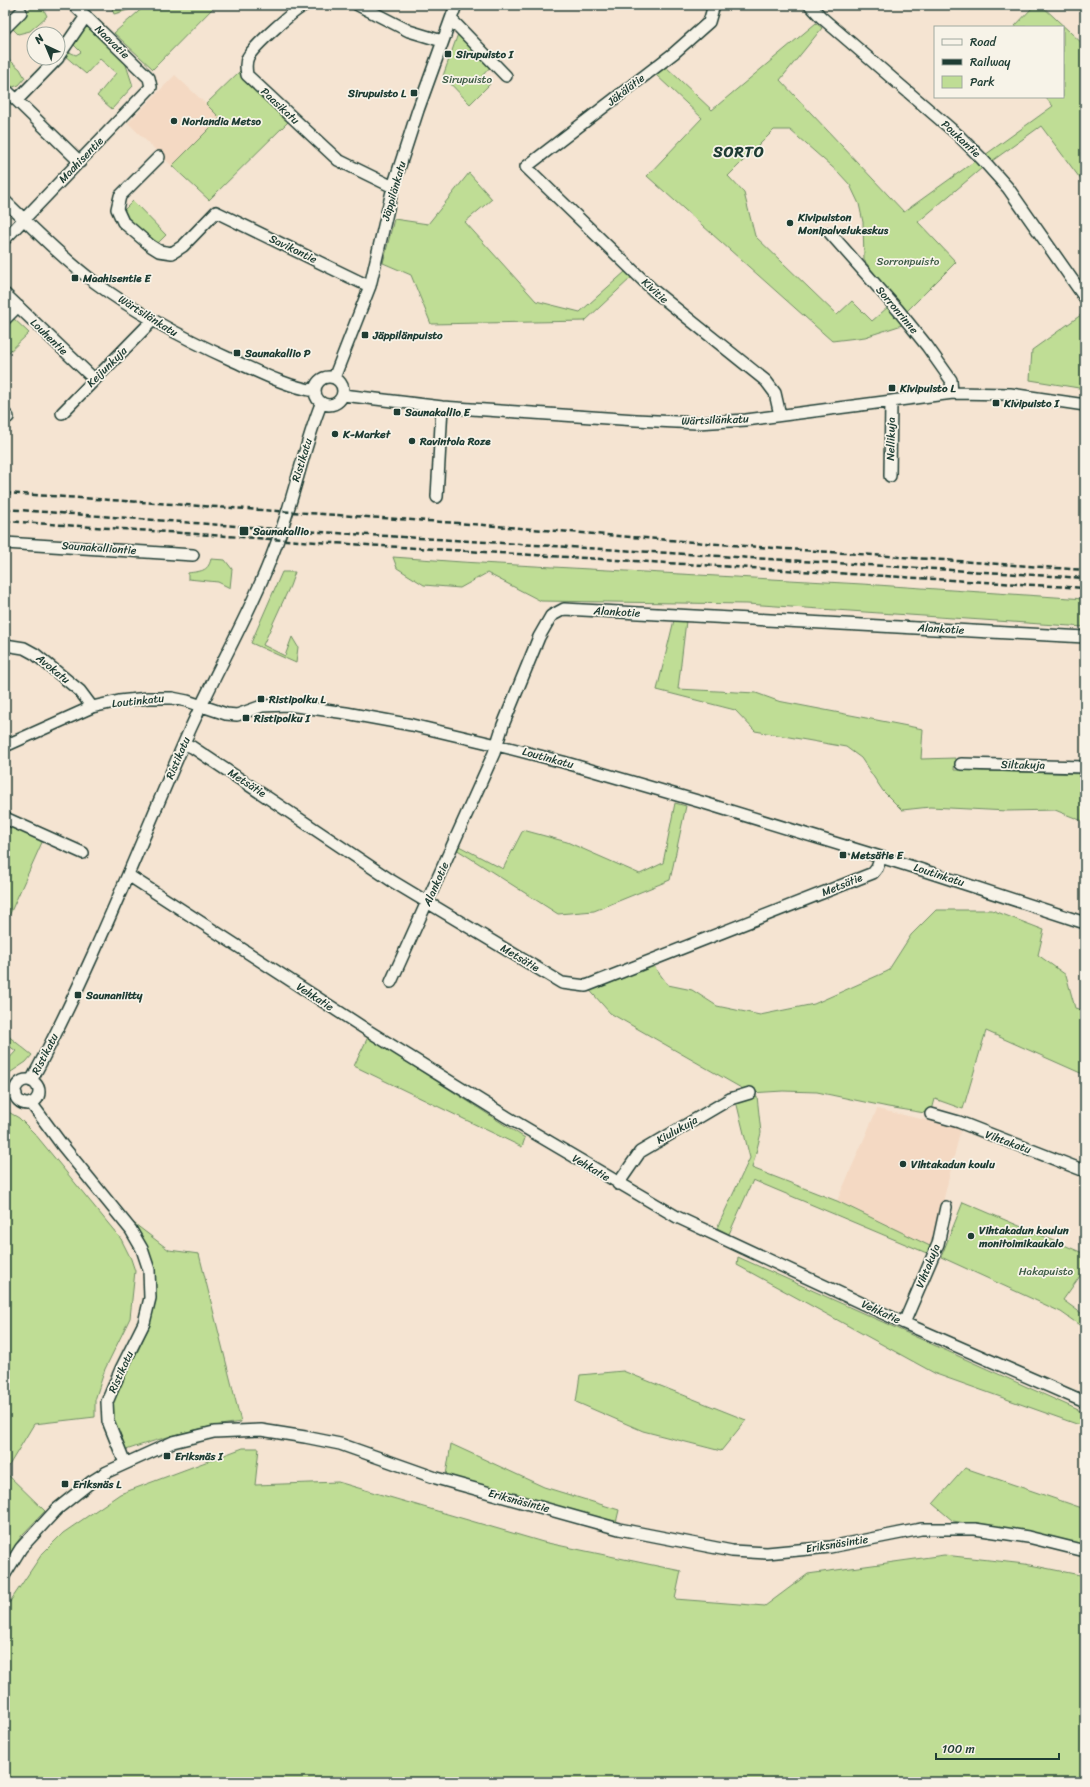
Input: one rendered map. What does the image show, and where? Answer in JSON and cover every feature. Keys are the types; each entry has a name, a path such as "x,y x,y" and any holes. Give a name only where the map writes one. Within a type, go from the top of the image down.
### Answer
{"street":[{"name":"Naavatie","path":"74,5 149,78"},
{"name":"Paasikatu","path":"305,5 298,8 276,28 249,56 245,64 247,75 338,160 394,187"},
{"path":"358,5 409,31 442,41"},
{"name":"Jäppilänkatu","path":"334,378 370,286 394,187 442,41 456,5"},
{"name":"Jäkälätie","path":"526,167 674,53 709,22 714,5"},
{"name":"Poukantie","path":"810,5 821,17 958,135 982,159 1008,188 1085,298"},
{"path":"5,28 21,12"},
{"path":"66,46 86,16"},
{"path":"451,19 506,76"},
{"path":"17,100 50,66"},
{"name":"Maahisentie","path":"5,239 151,87 149,78"},
{"path":"5,89 80,162"},
{"name":"Savikontie","path":"158,157 120,196 117,209 123,222 159,251 172,253 183,246 216,212 370,286"},
{"name":"Kivitie","path":"526,167 653,290 766,381 775,393 780,415"},
{"name":"Wärtsilänkatu","path":"5,201 92,280 152,321 180,336 280,382 315,391"},
{"name":"Sorronrinne","path":"830,233 898,310 927,346 951,380 952,393"},
{"name":"Louhentie","path":"5,294 94,379"},
{"path":"5,319 18,306"},
{"name":"Keijunkuja","path":"62,413 94,379 143,332 152,321"},
{"path":"327,377 334,378 343,386 343,394 339,401 333,405 321,404 316,398 316,385 327,377"},
{"name":"Wärtsilänkatu","path":"343,394 442,407 636,420 698,422 746,420 952,393 1010,394 1085,405"},
{"name":"Nellikuja","path":"890,476 891,401"},
{"name":"Ristikatu","path":"31,1081 79,986 184,744 248,612 277,544 311,431 321,404"},
{"path":"437,497 442,407"},
{"name":"Saunakalliontie","path":"5,542 193,555"},
{"name":"Alankotie","path":"391,982 497,745 503,724 539,637 551,616 564,609 1085,637"},
{"name":"Avokatu","path":"5,645 24,648 35,654 80,691 92,707"},
{"name":"Loutinkatu","path":"5,746 92,707 119,701 148,698 172,698 202,705 226,714 237,715 262,706 298,706 412,725 497,745 701,802 1085,922"},
{"name":"Metsätie","path":"184,744 192,747 392,881 562,983 586,986 873,873 877,868 881,857"},
{"name":"Siltakuja","path":"961,764 1085,767"},
{"path":"5,818 83,853"},
{"name":"Vehkatie","path":"128,875 367,1030 507,1118 677,1218 904,1323 1085,1402"},
{"path":"31,1081 37,1086 39,1092 36,1099 31,1103 20,1102 10,1093 21,1082 31,1081"},
{"name":"Kiulukuja","path":"618,1184 640,1152 730,1099 750,1093"},
{"name":"Ristikatu","path":"31,1103 62,1145 131,1230 142,1248 149,1270 150,1298 144,1323 121,1369 107,1402 108,1421 125,1463"},
{"name":"Vihtakatu","path":"931,1114 959,1122 1085,1172"},
{"name":"Vihtakuja","path":"904,1323 938,1244 946,1207"},
{"name":"Eriksnäsintie","path":"5,1574 21,1548 57,1509 91,1482 125,1463 173,1442 207,1434 268,1430 340,1444 436,1478 619,1529 732,1551 767,1553 830,1547 921,1529 974,1529 1028,1537 1085,1550"}],"shaded area":[{"name":"Norlandia Metso","path":"175,75 221,118 172,166 128,123"},
{"name":"Vihtakadun koulu","path":"877,1109 961,1128 932,1247 837,1201"}],"green space":[{"path":"38,5 44,10 47,16 36,26 26,26 26,32 18,34 12,28 31,7"},
{"path":"109,5 136,5 135,8 114,14"},
{"path":"146,5 216,5 153,69 114,33"},
{"path":"1033,5 1041,5 1064,26 1015,26 1033,7"},
{"path":"85,23 125,62 133,86 112,109 97,96 116,73 100,59 86,74 66,57 67,51 76,55 81,52 72,43"},
{"name":"Sorronpuisto","path":"816,23 822,28 780,80 904,212 975,161 982,168 918,222 956,262 905,313 864,260 863,222 859,204 850,185 839,173 790,130 774,130 728,176 744,193 755,236 837,315 852,301 872,321 888,307 902,325 865,337 832,341 647,176 702,118 655,74 665,66 712,110"},
{"path":"1064,26 1085,46 1085,185 1041,126 992,161 985,155 1053,106 1046,98 1064,98"},
{"name":"Sirupuisto","path":"459,31 492,65 482,76 490,84 470,104 443,76"},
{"path":"5,56 20,69 25,78 19,85 10,88 5,84"},
{"path":"240,71 289,121 209,200 172,166 220,118 206,104"},
{"path":"469,173 492,199 465,222 536,301 580,312 626,271 632,277 585,321 431,324 411,275 383,263 394,219 428,224"},
{"path":"133,201 166,235 156,245 122,212"},
{"path":"1085,312 1085,389 1030,380 1032,350"},
{"path":"12,317 29,333 5,356 5,324"},
{"path":"393,557 862,584 1085,599 1085,627 747,604 541,601 487,573 460,588 424,585 397,568"},
{"path":"211,559 225,560 232,569 230,588 218,582 188,579 188,573 206,569"},
{"path":"282,572 295,572 263,645 285,656 292,637 298,647 296,663 251,643"},
{"path":"674,620 686,621 678,689 756,693 778,701 923,729 921,759 955,758 954,770 1085,774 1085,822 1055,810 1007,811 930,807 902,810 883,791 861,758 846,747 755,731 735,710 657,690"},
{"path":"675,803 686,806 670,880 594,911 558,914 456,849 457,845 503,869 523,830 567,842 640,874 663,863"},
{"path":"5,821 43,840 9,916 5,914"},
{"path":"936,910 992,910 1044,930 1038,955 1066,975 1075,1008 1085,1011 1085,1075 986,1031 963,1109 935,1099 931,1114 888,1107 817,1092 783,1091 750,1093 610,1013 586,986 650,961 668,985 692,990 717,1006 760,1015 814,1004 888,971 911,935"},
{"path":"7,1035 32,1055 26,1062 8,1074 5,1070 5,1063 16,1051 5,1043 5,1037"},
{"path":"368,1037 525,1138 522,1147 354,1066"},
{"path":"751,1096 757,1096 761,1133 752,1168 837,1201 932,1247 929,1254 753,1180 729,1234 717,1228 750,1158 736,1101"},
{"path":"5,1110 19,1118 35,1134 121,1239 135,1271 130,1318 105,1369 95,1400 95,1417 34,1424 5,1472"},
{"name":"Hakapuisto","path":"963,1202 1085,1254 1085,1269 1063,1300 1085,1316 1085,1329 1061,1312 941,1257"},
{"path":"131,1221 169,1250 199,1254 241,1422 183,1433 126,1450 113,1419 113,1403 149,1327 155,1297 154,1266 147,1247"},
{"path":"738,1257 1085,1413 1085,1427 936,1374 737,1265"},
{"path":"623,1371 746,1420 721,1451 643,1431 576,1402 580,1375"},
{"path":"451,1444 544,1487 619,1510 616,1523 446,1475"},
{"path":"243,1448 259,1448 255,1485 338,1482 543,1542 681,1571 675,1599 765,1606 808,1574 944,1555 1025,1564 1085,1576 1085,1782 8,1782 5,1779 5,1609 42,1554 63,1533 120,1494"},
{"path":"965,1468 1085,1509 1085,1546 1028,1533 953,1521 933,1504"},
{"path":"5,1472 45,1511 22,1535 5,1561"}],"railway":[{"path":"5,493 458,523 731,545 1085,570"},
{"path":"5,509 303,531 1085,578"},
{"path":"5,521 300,541 1085,588"}],"place":[{"name":"Sirupuisto I","path":"448,54"},
{"name":"Sirupuisto L","path":"414,93"},
{"name":"Norlandia Metso","path":"174,121"},
{"name":"Kivipuiston Monipalvelukeskus","path":"790,223"},
{"name":"Maahisentie E","path":"75,278"},
{"name":"Jäppilänpuisto","path":"365,335"},
{"name":"Saunakallio P","path":"237,353"},
{"name":"Kivipuisto L","path":"892,388"},
{"name":"Kivipuisto I","path":"996,403"},
{"name":"Saunakallio E","path":"397,412"},
{"name":"K-Market","path":"335,434"},
{"name":"Ravintola Roze","path":"412,441"},
{"name":"Saunakallio","path":"244,531"},
{"name":"Ristipolku L","path":"261,699"},
{"name":"Ristipolku I","path":"246,718"},
{"name":"Metsätie E","path":"843,855"},
{"name":"Saunaniitty","path":"78,995"},
{"name":"Vihtakadun koulu","path":"903,1164"},
{"name":"Vihtakadun koulun monitoimikaukalo","path":"971,1236"},
{"name":"Eriksnäs I","path":"167,1456"},
{"name":"Eriksnäs L","path":"65,1484"}],"district":[{"name":"SORTO","path":"739,152"}]}
